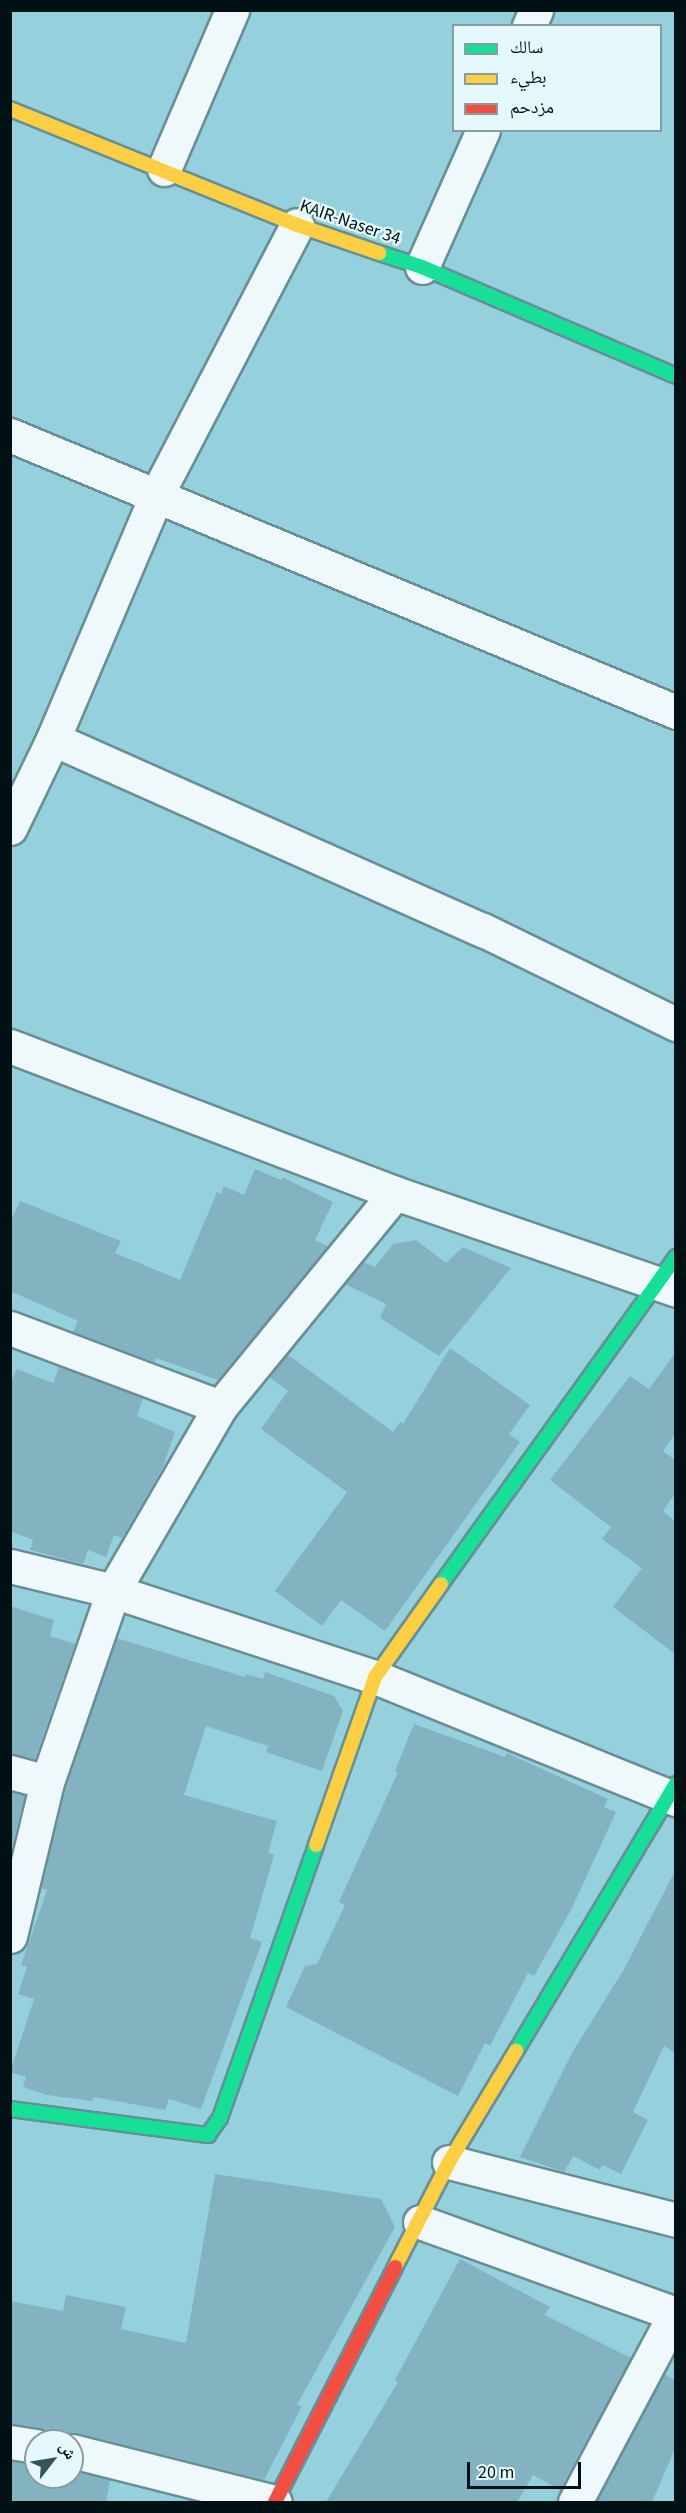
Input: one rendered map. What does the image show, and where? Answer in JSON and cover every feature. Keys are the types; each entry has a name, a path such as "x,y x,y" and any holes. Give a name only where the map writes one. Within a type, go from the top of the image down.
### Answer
{"street":[{"path":"164,169 232,10"},
{"path":"530,24 536,10"},
{"name":"KAIR-Naser 34","path":"10,109 164,169 297,225 422,267 675,375"},
{"path":"422,267 482,132"},
{"path":"10,828 53,739 156,494 297,225"},
{"path":"10,435 675,712"},
{"path":"53,739 483,930 675,1024"},
{"path":"10,1046 395,1193 670,1277 375,1677 224,2108 208,2135 10,2109"},
{"path":"10,1936 47,1782 113,1591 220,1407 395,1193"},
{"path":"10,1328 220,1407"},
{"path":"10,1566 113,1591 375,1677 673,1793 448,2163 420,2222 275,2502 84,2454"},
{"path":"10,1772 47,1782"},
{"path":"448,2163 675,2220"},
{"path":"420,2222 675,2314 575,2502"}],"building":[{"path":"255,1169 281,1180 282,1177 333,1202 315,1240 328,1246 218,1380 156,1358 155,1362 73,1332 78,1321 10,1291 10,1223 20,1201 121,1241 115,1253 180,1280 217,1192 221,1194 224,1186 244,1195"},
{"path":"416,1240 446,1263 463,1247 511,1268 439,1356 380,1318 386,1304 345,1284 363,1262 375,1267 393,1244"},
{"path":"450,1348 530,1405 509,1434 520,1442 385,1631 341,1600 322,1626 275,1591 347,1492 261,1429 288,1391 269,1377 287,1354 393,1432 400,1422 403,1424"},
{"path":"675,1353 675,1434 663,1451 675,1460 675,1494 663,1511 675,1521 675,1654 613,1607 642,1568 602,1539 611,1527 550,1480 630,1376 649,1389"},
{"path":"59,1367 143,1398 137,1416 175,1432 163,1467 122,1538 114,1535 106,1557 88,1550 83,1564 30,1550 33,1540 10,1531 10,1385 17,1369 53,1383"},
{"path":"10,1606 54,1620 50,1636 75,1644 35,1759 10,1754"},
{"path":"116,1638 245,1677 246,1674 263,1679 265,1672 334,1696 343,1711 322,1771 266,1752 268,1746 206,1726 184,1795 277,1821 268,1853 274,1855 250,1938 262,1942 201,2109 169,2099 165,2110 94,2097 92,2101 47,2095 23,2087 26,2077 10,2072 34,1999 18,1994 27,1967 21,1965 47,1890 41,1888 65,1787"},
{"path":"414,1724 505,1757 507,1753 608,1799 604,1807 616,1812 571,1910 534,1976 528,1973 490,2046 485,2043 458,2096 286,2007 305,1966 317,1964 345,1905 339,1902 398,1772 395,1771"},
{"path":"10,1792 25,1795 10,1854"},
{"path":"675,1871 675,2053 664,2046 633,2112 648,2120 621,2174 603,2165 600,2170 573,2156 564,2172 520,2157 573,2051 623,1971"},
{"path":"215,2174 381,2199 395,2227 297,2405 302,2406 264,2480 84,2435 84,2429 40,2429 10,2424 10,2301 63,2311 66,2295 126,2307 121,2329 186,2343"},
{"path":"460,2259 550,2307 545,2315 631,2358 560,2490 533,2475 517,2502 326,2502 398,2382 395,2380"},
{"path":"664,2374 675,2380 675,2449 652,2502 596,2502"},
{"path":"10,2461 24,2463 24,2489 84,2489 84,2473 110,2480 106,2502 10,2502"}],"traffic: fast":[{"path":"379,253 422,267 676,376"},
{"path":"441,1584 676,1257"},
{"path":"516,2051 676,1784"},
{"path":"10,2109 208,2135 220,2118 316,1845"}],"traffic: slow":[{"path":"10,109 297,225 379,253"},
{"path":"316,1845 375,1677 441,1584"},
{"path":"395,2267 449,2162 516,2051"}],"traffic: jam":[{"path":"275,2502 395,2267"}]}
